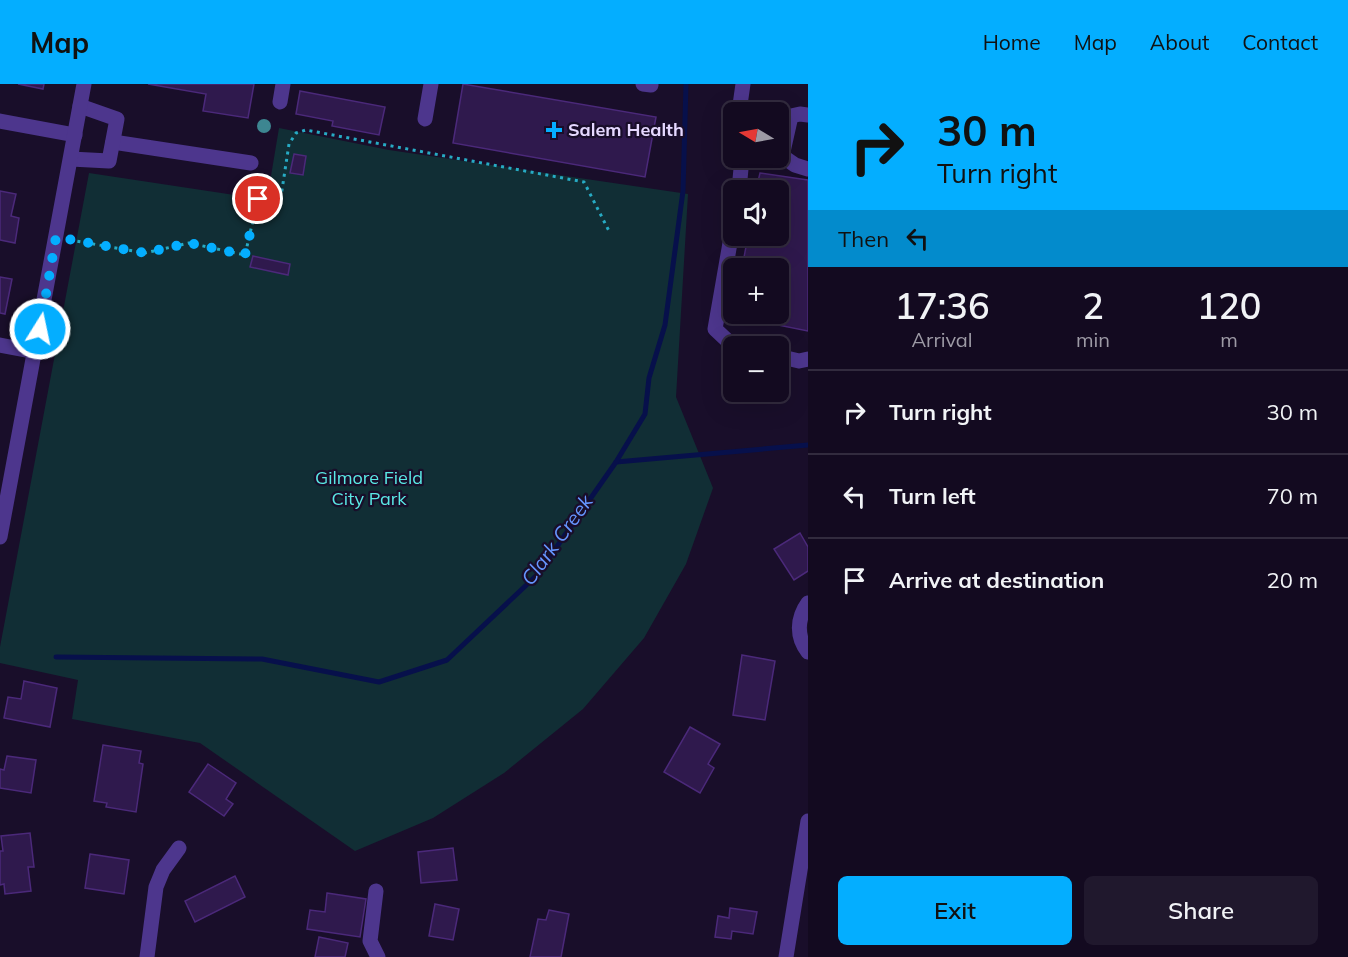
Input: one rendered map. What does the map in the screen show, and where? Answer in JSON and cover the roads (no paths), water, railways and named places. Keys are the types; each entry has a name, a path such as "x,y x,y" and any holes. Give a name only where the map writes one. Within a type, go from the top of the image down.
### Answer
{"street":[{"path":"0,537 84,84"},
{"path":"280,102 284,84"},
{"path":"425,118 431,84"},
{"path":"740,102 743,84"},
{"path":"71,159 109,161 117,119 80,106"},
{"path":"789,123 791,116 808,115"},
{"path":"0,121 75,135"},
{"path":"113,142 251,163"},
{"path":"789,161 808,169"},
{"path":"723,336 715,329 729,246"},
{"path":"0,345 36,352"},
{"path":"789,359 799,361 808,359"},
{"path":"808,603 801,613 799,627 802,644 808,652"},
{"path":"786,957 808,821"},
{"path":"147,957 156,887 163,870 179,848"},
{"path":"376,891 370,941 378,957"}],"waterway":[{"name":"Clark Creek","path":"56,657 262,659 379,682 447,660 537,575 616,462 645,414 649,378 665,325 683,191 686,84"},
{"path":"616,462 808,445"}],"place":[{"name":"Salem Health","path":"554,130"}],"park label":[{"name":"Gilmore Field City Park","path":"369,488"}]}
